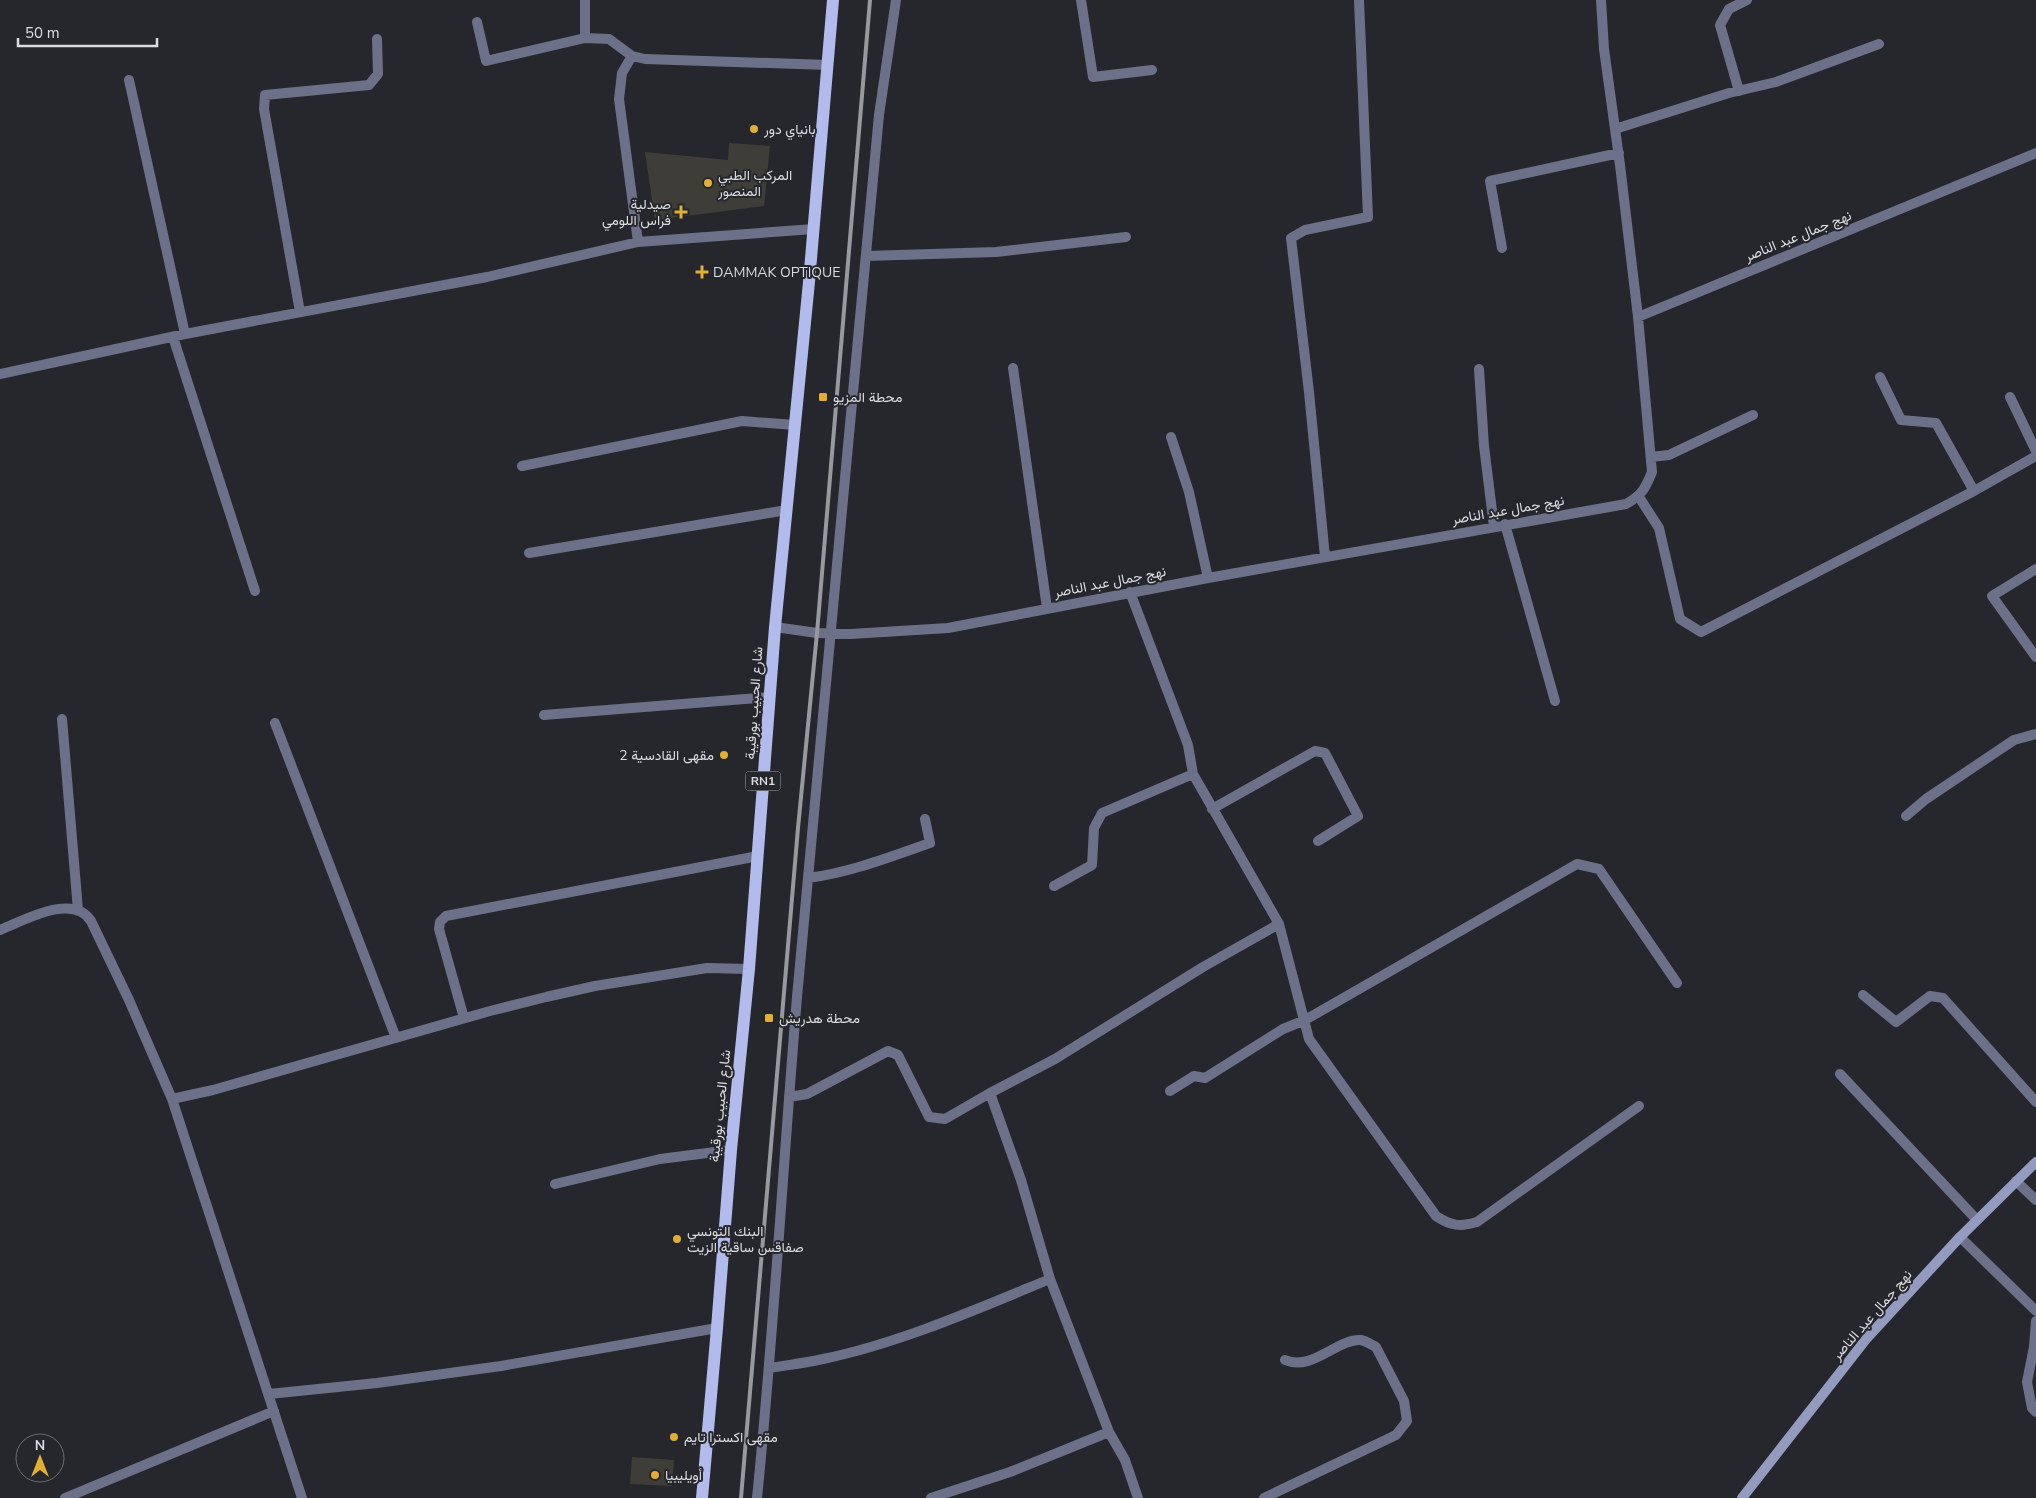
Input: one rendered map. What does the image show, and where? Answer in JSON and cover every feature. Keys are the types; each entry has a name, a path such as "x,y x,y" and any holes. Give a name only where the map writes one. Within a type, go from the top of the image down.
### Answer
{"main road":[{"name":"شارع الحبيب بورقيبة","path":"702,1498 731,1150 749,969 775,627 796,425 833,0"}],"street":[{"path":"585,0 585,38"},
{"path":"757,1498 770,1368 789,1097 830,634 879,115 896,0"},
{"path":"1081,0 1093,77 1152,70"},
{"path":"1324,557 1310,392 1291,238 1305,230 1368,217 1359,0"},
{"path":"1601,0 1604,49 1619,153 1638,318 1651,456 1652,472 1640,497 1659,528 1680,619 1701,632 1974,491 2036,456"},
{"path":"1739,91 1720,25 1729,9 1747,0"},
{"path":"477,22 486,61 585,38 609,40 632,56 645,59 828,65"},
{"path":"300,312 264,109 265,95 369,85 378,74 376,39"},
{"path":"1615,129 1739,91 1776,82 1879,44"},
{"path":"632,56 622,74 619,99 638,242"},
{"path":"129,80 185,334"},
{"path":"1502,248 1490,181 1619,153"},
{"name":"نهج جمال عبد الناصر","path":"1638,318 2036,153"},
{"path":"0,374 185,334 487,277 638,242 814,228"},
{"path":"866,256 996,252 1126,238"},
{"path":"173,337 255,591"},
{"path":"1013,368 1047,608"},
{"path":"1479,369 1484,446 1500,526 1555,701"},
{"path":"1880,377 1902,420 1936,423 1974,491"},
{"path":"2010,397 2036,451"},
{"path":"1651,456 1669,455 1753,415"},
{"path":"522,466 742,421 796,425"},
{"path":"1171,437 1189,492 1208,578"},
{"name":"نهج جمال عبد الناصر","path":"775,627 830,634 948,628 1130,592 1626,504 1640,497"},
{"path":"529,553 786,510"},
{"path":"2036,569 1992,596 2036,658"},
{"path":"1130,592 1188,745 1193,774 1279,924 1309,1039 1436,1216 1449,1225 1464,1226 1477,1222 1639,1106"},
{"path":"544,715 769,696"},
{"path":"62,719 78,910"},
{"path":"275,723 396,1038"},
{"path":"1906,816 1926,799 2014,740 2036,734"},
{"path":"1212,809 1315,751 1325,753 1358,816 1318,841"},
{"path":"1054,886 1092,865 1094,828 1102,813 1193,774"},
{"path":"808,878 820,877 890,857 930,843 925,820"},
{"path":"464,1018 439,930 440,922 446,916 758,856"},
{"path":"1170,1091 1194,1076 1205,1078 1283,1029 1305,1020 1577,864 1599,869 1677,983"},
{"path":"0,930 55,908 78,910 87,915 91,921 129,1000 172,1099 302,1498"},
{"path":"789,1097 807,1094 888,1051 898,1055 929,1117 945,1118 1055,1059 1195,972 1279,924"},
{"path":"172,1099 213,1090 464,1018 595,986 706,968 749,969"},
{"path":"1863,995 1896,1022 1930,996 1943,998 2036,1102"},
{"path":"1840,1074 1977,1220"},
{"path":"990,1093 1021,1180 1050,1278 1109,1432 1125,1460 1138,1498"},
{"path":"555,1184 660,1159 731,1150"},
{"name":"نهج جمال عبد الناصر","path":"1742,1498 1867,1338 1960,1237 2036,1162"},
{"path":"2016,1181 2036,1200"},
{"path":"1960,1237 2036,1311"},
{"path":"770,1368 824,1359 874,1345 954,1318 1050,1278"},
{"path":"2036,1320 2034,1347 2027,1382 2032,1408 2036,1412"},
{"path":"269,1394 376,1383 501,1366 717,1328"},
{"path":"1264,1498 1396,1435 1406,1421 1404,1401 1376,1346 1362,1340 1351,1342 1309,1361 1292,1363 1285,1360"},
{"path":"65,1498 274,1411"},
{"path":"930,1498 1010,1472 1109,1432"}],"building":[{"name":"المركب الطبي المنصور","path":"729,143 770,146 764,206 655,220 645,152 728,160"},
{"path":"632,1457 674,1460 672,1486 630,1484"}],"railway":[{"path":"741,1498 798,828 817,633 870,0"}],"place":[{"name":"بانياي دور","path":"754,129"},
{"name":"المركب الطبي المنصور","path":"708,183"},
{"name":"صيدلية فراس اللومي","path":"681,212"},
{"name":"DAMMAK OPTIQUE","path":"702,272"},
{"name":"محطة المزيو","path":"823,397"},
{"name":"مقهى القادسية 2","path":"724,755"},
{"name":"محطة هدريش","path":"769,1018"},
{"name":"البنك التونسي صفاقس ساقية الزيت","path":"677,1239"},
{"name":"مقهى اكسترا تايم","path":"674,1437"},
{"name":"أويليبيا","path":"655,1475"}]}
